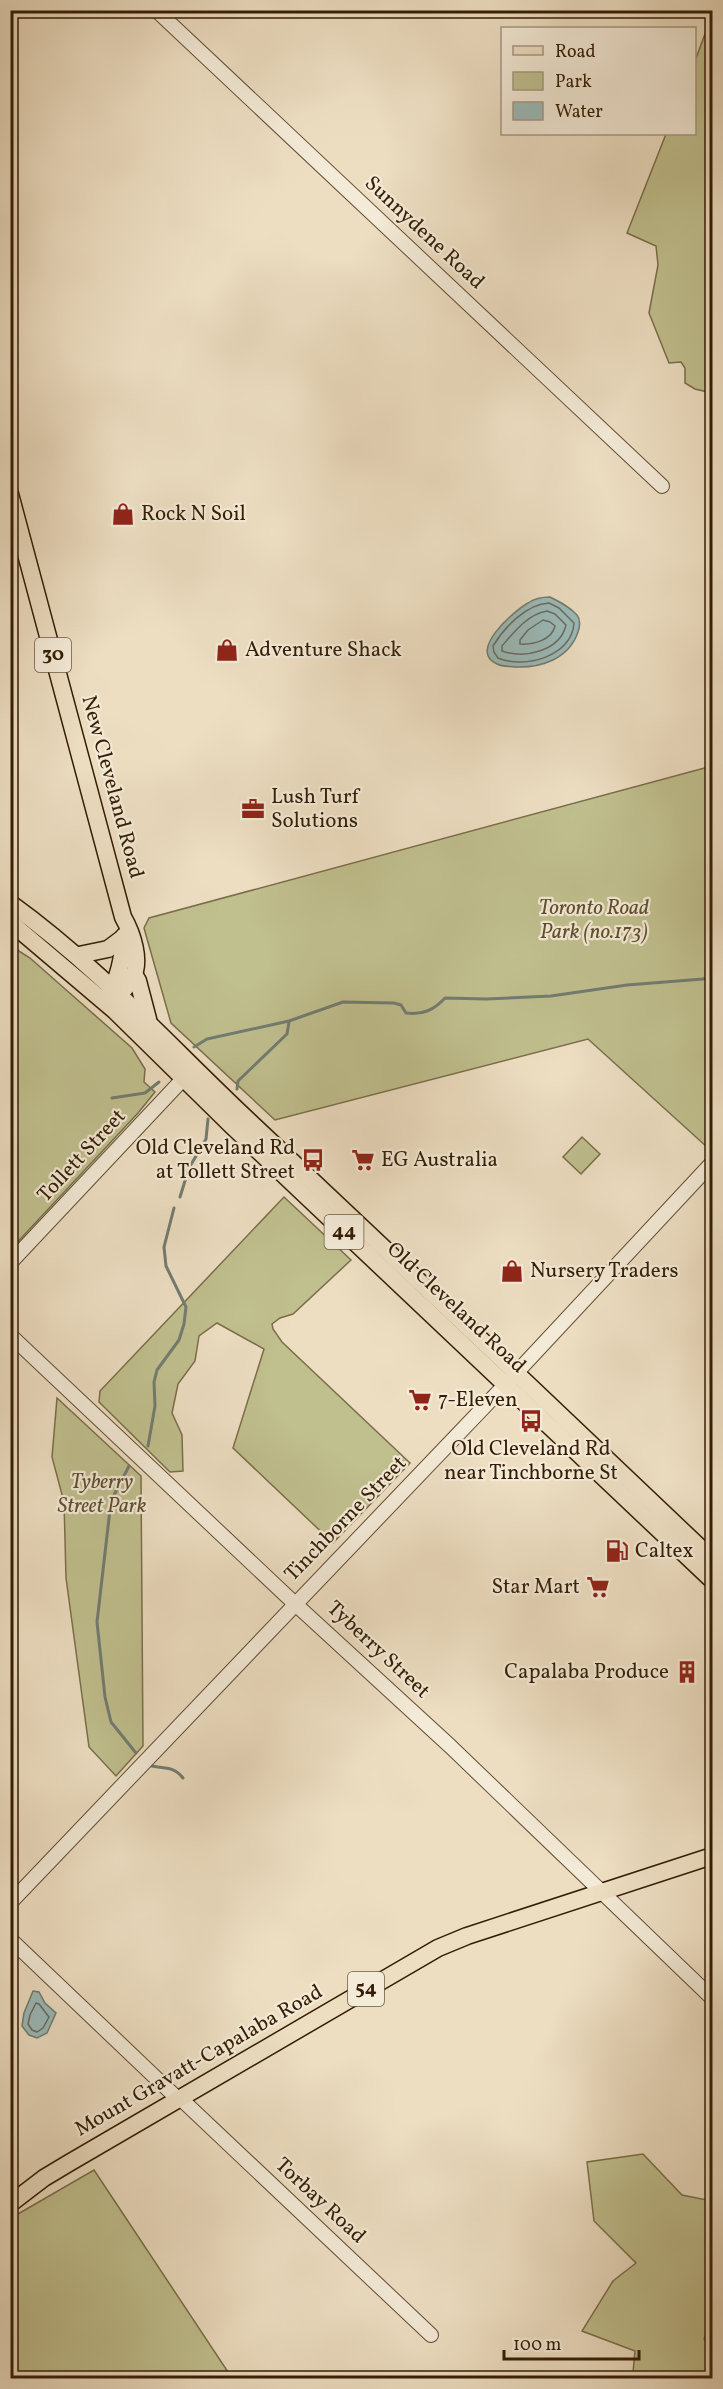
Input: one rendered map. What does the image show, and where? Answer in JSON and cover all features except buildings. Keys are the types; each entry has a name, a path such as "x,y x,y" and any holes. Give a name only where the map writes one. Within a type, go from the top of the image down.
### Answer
{"main road":[{"name":"New Cleveland Road","path":"10,494 123,917 123,956 111,997"},
{"name":"Old Cleveland Road","path":"10,903 79,956 111,997 184,1078 510,1379 712,1559"},
{"name":"New Cleveland Road","path":"123,917 131,932 135,960 134,974 138,981 148,1021"},
{"name":"Old Cleveland Road","path":"10,922 111,997 148,1021 712,1580"},
{"path":"79,956 108,949 124,937"},
{"path":"111,997 134,974"},
{"name":"Mount Gravatt-Capalaba Road","path":"10,2204 44,2178 438,1948 467,1936 712,1856"},
{"name":"Mount Gravatt-Capalaba Road","path":"10,2190 44,2178"}],"street":[{"name":"Sunnydene Road","path":"156,10 662,486"},
{"name":"Tollett Street","path":"10,1263 184,1078"},
{"name":"Tinchborne Street","path":"10,1904 510,1379 712,1163"},
{"name":"Tyberry Street","path":"10,1335 590,1878 597,1889 604,1892 712,1998"},
{"name":"Torbay Road","path":"10,1939 431,2335"}],"green space":[{"path":"690,11 712,11 712,15"},
{"path":"712,15 712,393 695,389 685,383 685,368 681,362 669,363 649,313 658,265 656,246 627,233 666,135 696,135 696,58"},
{"name":"Toronto Road Park (no.173)","path":"712,766 712,1143 708,1148 588,1039 275,1120 171,1023 144,928 149,918"},
{"path":"11,946 30,958 132,1048 145,1069 144,1082 155,1092 11,1249"},
{"path":"582,1137 600,1154 581,1174 563,1157"},
{"path":"284,1197 351,1260 293,1314 280,1318 272,1324 273,1329 282,1342 410,1463 333,1543 233,1448 264,1349 217,1323 199,1336 195,1361 178,1384 172,1413 182,1435 183,1471 170,1472 99,1402 100,1391"},
{"name":"Tyberry Street Park","path":"57,1398 141,1476 143,1746 116,1776 89,1747 66,1578 64,1502 52,1457"},
{"path":"643,2154 682,2195 712,2201 712,2317 704,2339 709,2345 706,2378 604,2378 633,2372 635,2351 582,2331 613,2281 636,2263 594,2221 587,2162"},
{"path":"94,2170 232,2378 11,2378 11,2218"}],"water":[{"path":"550,597 571,610 579,619 578,632 568,649 553,660 535,666 502,666 489,658 487,650 490,641 504,622 531,601"},
{"path":"33,1991 39,1992 45,2003 56,2013 47,2033 37,2038 29,2035 22,2026 24,2013"}],"waterway":[{"path":"194,1047 207,1039 289,1021 343,1002 394,1003 401,1005 406,1013 418,1013 432,1009 445,998 551,996 627,985 703,979 712,976"},
{"path":"237,1089 238,1081 287,1034 289,1022"},
{"path":"112,1098 145,1093 159,1082"},
{"path":"180,1197 189,1168 206,1139 208,1119"},
{"path":"148,1446 155,1406 154,1382 157,1370 179,1340 186,1307 166,1266 164,1247 174,1208"},
{"path":"129,1466 111,1501 97,1622 105,1697 111,1722 136,1753"},
{"path":"152,1766 173,1770 183,1778"}],"place":[{"name":"Rock N Soil","path":"123,514"},
{"name":"Adventure Shack","path":"227,650"},
{"name":"Lush Turf Solutions","path":"253,809"},
{"name":"Old Cleveland Rd at Tollett Street","path":"313,1160"},
{"name":"EG Australia","path":"363,1160"},
{"name":"Nursery Traders","path":"512,1271"},
{"name":"7-Eleven","path":"420,1400"},
{"name":"Old Cleveland Rd near Tinchborne St","path":"531,1421"},
{"name":"Caltex","path":"617,1551"},
{"name":"Star Mart","path":"598,1587"},
{"name":"Capalaba Produce","path":"687,1672"}]}
